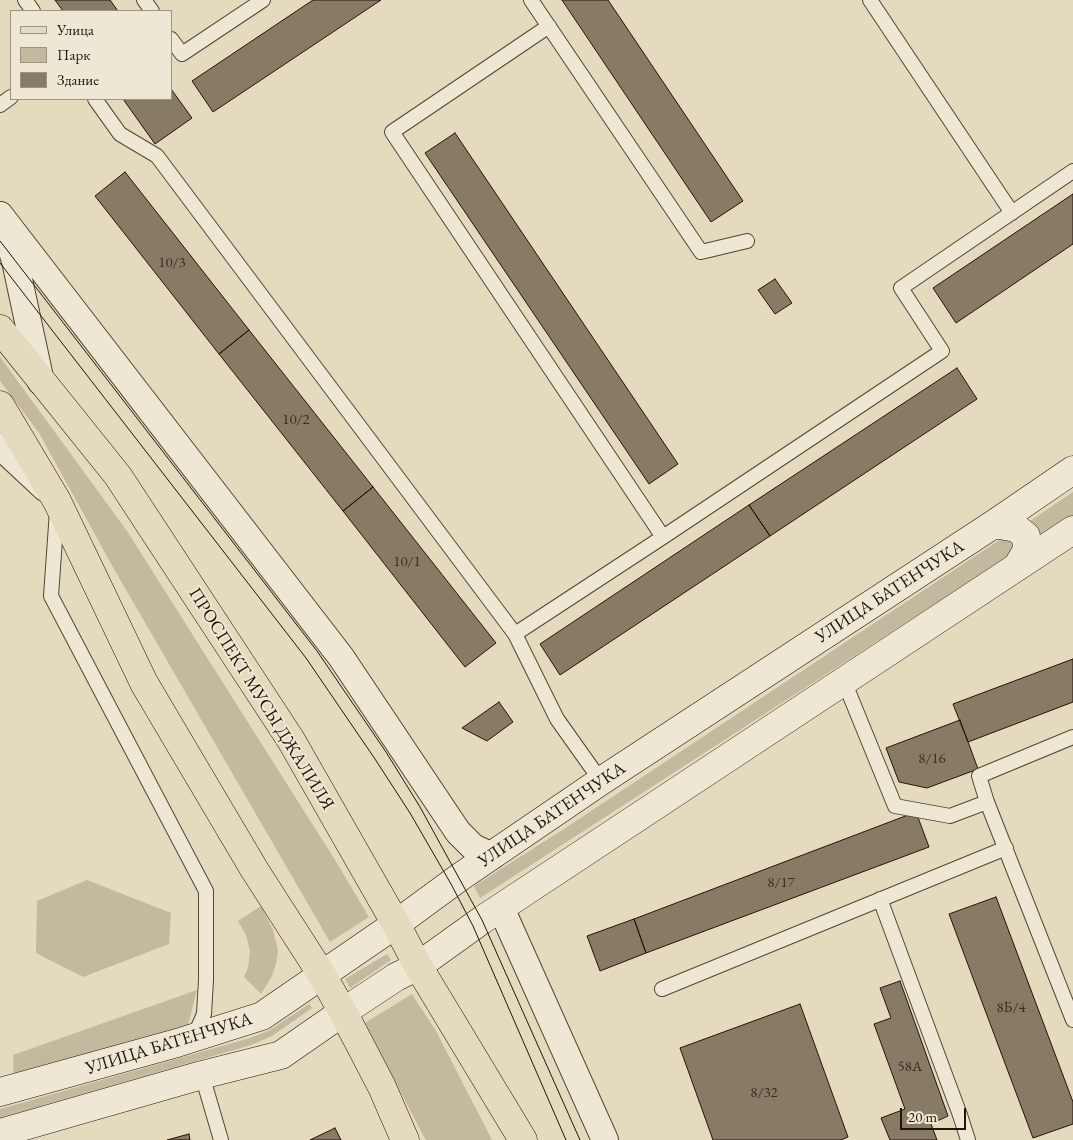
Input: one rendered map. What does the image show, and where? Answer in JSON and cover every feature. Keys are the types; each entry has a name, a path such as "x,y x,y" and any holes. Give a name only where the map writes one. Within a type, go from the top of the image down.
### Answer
{"main road":[{"name":"ПРОСПЕКТ МУСЫ ДЖАЛИЛЯ","path":"0,329 118,476 291,740 418,966 523,1140"},
{"path":"0,405 57,501 144,683 254,869 322,975 382,1087 405,1140"},
{"name":"УЛИЦА БАТЕНЧУКА","path":"0,1092 194,1038 262,1016 396,924 460,877 602,781 994,524 1073,470"},
{"path":"994,524 1016,528 1026,536 1027,550 1017,567"},
{"name":"УЛИЦА БАТЕНЧУКА","path":"0,1133 202,1075 281,1056 343,1012 418,966 473,926 1073,530"}],"street":[{"path":"0,215 15,261 42,382"},
{"path":"0,215 341,657 458,832 473,847 492,856"},
{"path":"0,446 57,501"},
{"path":"501,908 605,1140"}],"lane":[{"path":"172,40 182,54 263,0"},
{"path":"531,0 700,252 747,242"},
{"path":"870,0 1012,212"},
{"path":"549,26 392,132 663,537"},
{"path":"96,100 120,134 157,156 515,634 556,719 602,781"},
{"path":"515,634 942,351 901,288 1073,171"},
{"path":"57,501 51,596 206,891 204,1014 194,1038"},
{"path":"844,681 896,806 950,816 988,802"},
{"path":"1073,737 979,776 1073,1020"},
{"path":"662,988 1006,848"},
{"path":"880,899 968,1140"},
{"path":"202,1075 221,1140"}],"green space":[{"path":"0,357 127,531 369,917 330,942 114,569 39,433 0,381"},
{"path":"1073,492 1073,515 1039,537 1038,527 1030,521"},
{"path":"1001,539 1008,539 1012,543 1014,548 1012,554 480,898 474,886 564,829"},
{"path":"87,880 171,913 169,944 83,977 36,953 37,901"},
{"path":"261,906 273,930 278,950 272,976 261,994 244,977 248,968 250,951 246,935 238,921"},
{"path":"387,954 391,960 350,988 345,979"},
{"path":"197,990 186,1033 14,1080 13,1055"},
{"path":"412,994 436,1031 492,1140 426,1140 424,1137 365,1023"},
{"path":"309,1004 312,1008 272,1036 251,1045 0,1118 0,1109 250,1038 270,1030"}],"building":[{"path":"55,0 110,0 117,10 62,10"},
{"path":"313,0 381,0 213,112 192,81"},
{"path":"562,0 608,0 743,201 711,222"},
{"path":"172,90 192,118 155,144 124,100 172,100"},
{"path":"455,133 678,464 649,484 425,153"},
{"path":"125,172 249,330 219,354 95,196"},
{"path":"1073,194 1073,244 956,323 933,288"},
{"path":"775,279 792,303 775,314 758,290"},
{"path":"249,330 373,487 343,511 219,354"},
{"path":"957,368 977,399 770,536 749,505"},
{"path":"373,487 496,643 465,667 343,511"},
{"path":"749,505 770,536 560,675 540,644"},
{"path":"1073,659 1073,702 968,742 953,704"},
{"path":"499,702 513,722 487,741 462,728"},
{"path":"960,720 978,769 927,788 899,782 886,748"},
{"path":"916,812 929,847 646,953 634,919"},
{"path":"996,897 1073,1102 1073,1124 1033,1138 949,914"},
{"path":"634,919 646,953 600,971 587,936"},
{"path":"900,981 948,1116 931,1124 937,1140 890,1140 881,1118 905,1109 874,1024 891,1018 880,988"},
{"path":"800,1004 848,1137 841,1140 713,1140 680,1048"},
{"path":"335,1128 341,1140 310,1140"},
{"path":"189,1134 190,1140 167,1140"}],"tram line":[{"path":"0,241 317,651 386,752 420,807 482,920 580,1140"},
{"path":"0,263 306,658 410,813 473,926 566,1140"}]}
